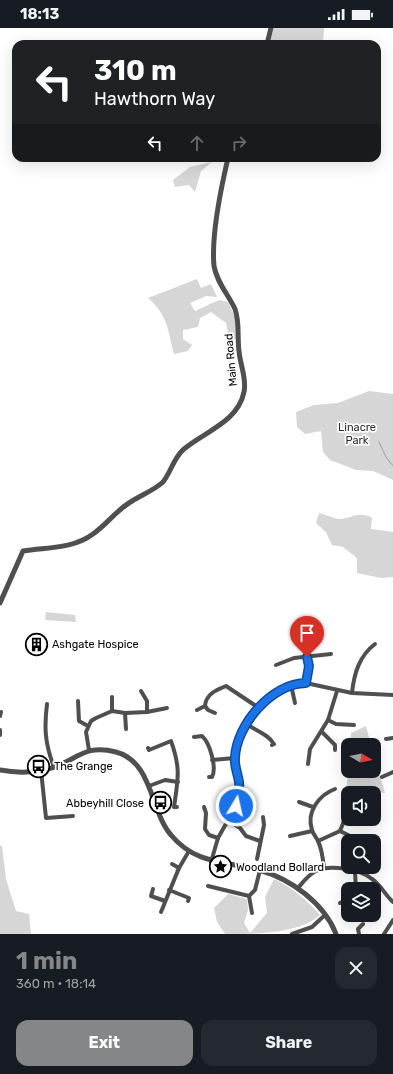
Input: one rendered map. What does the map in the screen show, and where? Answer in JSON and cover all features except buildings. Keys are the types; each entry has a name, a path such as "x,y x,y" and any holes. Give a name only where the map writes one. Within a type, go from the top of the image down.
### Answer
{"street":[{"path":"268,40 271,28"},
{"name":"Main Road","path":"0,603 23,551 66,546 80,542 93,534 129,503 159,485 182,450 221,424 238,408 244,393 245,380 238,350 238,319 232,304 218,281 214,266 219,203 227,162"},
{"path":"352,693 356,669 365,653 375,644"},
{"path":"276,665 294,658 331,654"},
{"path":"306,683 309,666 307,657"},
{"path":"211,862 218,838 229,821 236,806 239,793 235,758 239,738 259,708 273,693 291,685 306,683 337,691 393,695"},
{"path":"291,685 295,703"},
{"path":"215,713 208,710 205,706 205,700 208,695 226,686 259,708"},
{"path":"141,691 147,701 148,712"},
{"path":"308,764 310,749 322,732 328,720 337,691"},
{"path":"112,697 112,711"},
{"path":"78,702 79,722 88,726"},
{"path":"47,704 44,727 48,750 54,767"},
{"path":"197,710 205,706"},
{"path":"89,750 86,732 92,721 112,711 126,713 148,712 167,708"},
{"path":"126,713 126,729"},
{"path":"328,720 336,724 354,725"},
{"path":"247,724 256,732 266,734 274,744 272,745"},
{"path":"0,730 0,735"},
{"path":"322,732 335,745 335,750"},
{"path":"194,737 202,736 206,740 212,760 214,774 212,777 209,777"},
{"path":"386,739 393,738"},
{"path":"148,748 149,750 171,741 178,760 178,782 174,807 176,807"},
{"path":"0,770 27,773 41,770 54,767 89,750 105,749 119,753 132,761 143,773 159,816 167,830 182,847 211,862 260,870 298,888 326,915 336,934"},
{"path":"212,760 235,758"},
{"path":"41,770 46,818 73,816"},
{"path":"382,777 393,772"},
{"path":"148,786 165,780 178,782"},
{"path":"324,868 318,841 310,824 313,807 327,792 335,788"},
{"path":"299,802 313,807"},
{"path":"204,808 206,813 205,828 209,835 218,838"},
{"path":"257,859 264,825 263,817"},
{"path":"229,821 240,828 246,836 260,841"},
{"path":"318,841 340,831 342,826"},
{"path":"290,836 312,831"},
{"path":"340,831 346,834"},
{"path":"160,912 179,868 190,851"},
{"path":"172,864 179,868"},
{"path":"298,888 315,871 324,868 341,870"},
{"path":"249,896 255,890 260,870"},
{"path":"360,874 371,878 380,886 393,902"},
{"path":"208,886 249,896"},
{"path":"153,889 151,896 165,901"},
{"path":"169,890 189,898 188,901"},
{"path":"249,896 252,913"},
{"path":"292,934 299,933 312,927 326,915"},
{"path":"384,934 393,920"},
{"path":"360,934 359,926 363,924"}],"green space":[{"path":"274,28 324,28 323,40 270,40"},
{"path":"212,162 201,171 195,192 189,185 175,187 173,180 190,167"},
{"path":"197,279 201,288 211,284 217,297 206,296 190,303 195,311 219,300 228,302 237,321 236,339 229,338 226,323 211,312 200,318 198,327 183,330 183,339 192,345 188,351 174,354 163,317 155,304 148,298"},
{"name":"Linacre Park","path":"369,391 393,394 393,480 373,471 356,470 330,460 323,452 321,431 305,434 297,427 296,412 314,405 338,403"},
{"path":"319,513 338,519 359,515 368,516 372,518 371,529 393,532 393,577 381,578 357,573 357,558 343,547 332,545 326,532 316,523"},
{"path":"46,612 75,615 76,622 45,620"},
{"path":"366,726 369,738 351,738 351,733"},
{"path":"347,778 381,778 385,793 381,793 381,786 347,786"},
{"path":"0,846 2,846 6,879 16,911 29,914 31,934 0,934"},
{"path":"274,879 299,894 320,915 300,926 276,932 225,934 217,922 214,908 228,894 247,899 248,910 244,923 250,933 267,913 265,897"}],"waterway":[{"path":"379,442 386,457 393,466"}],"place":[{"name":"Ashgate Hospice","path":"36,644"},
{"name":"The Grange","path":"39,766"},
{"name":"Abbeyhill Close","path":"160,803"},
{"name":"Woodland Bollard","path":"221,867"}],"route":[{"path":"236,806 239,793 239,781 236,771 235,758 239,738 259,708 273,693 291,685 306,683 309,666 307,657"}]}
